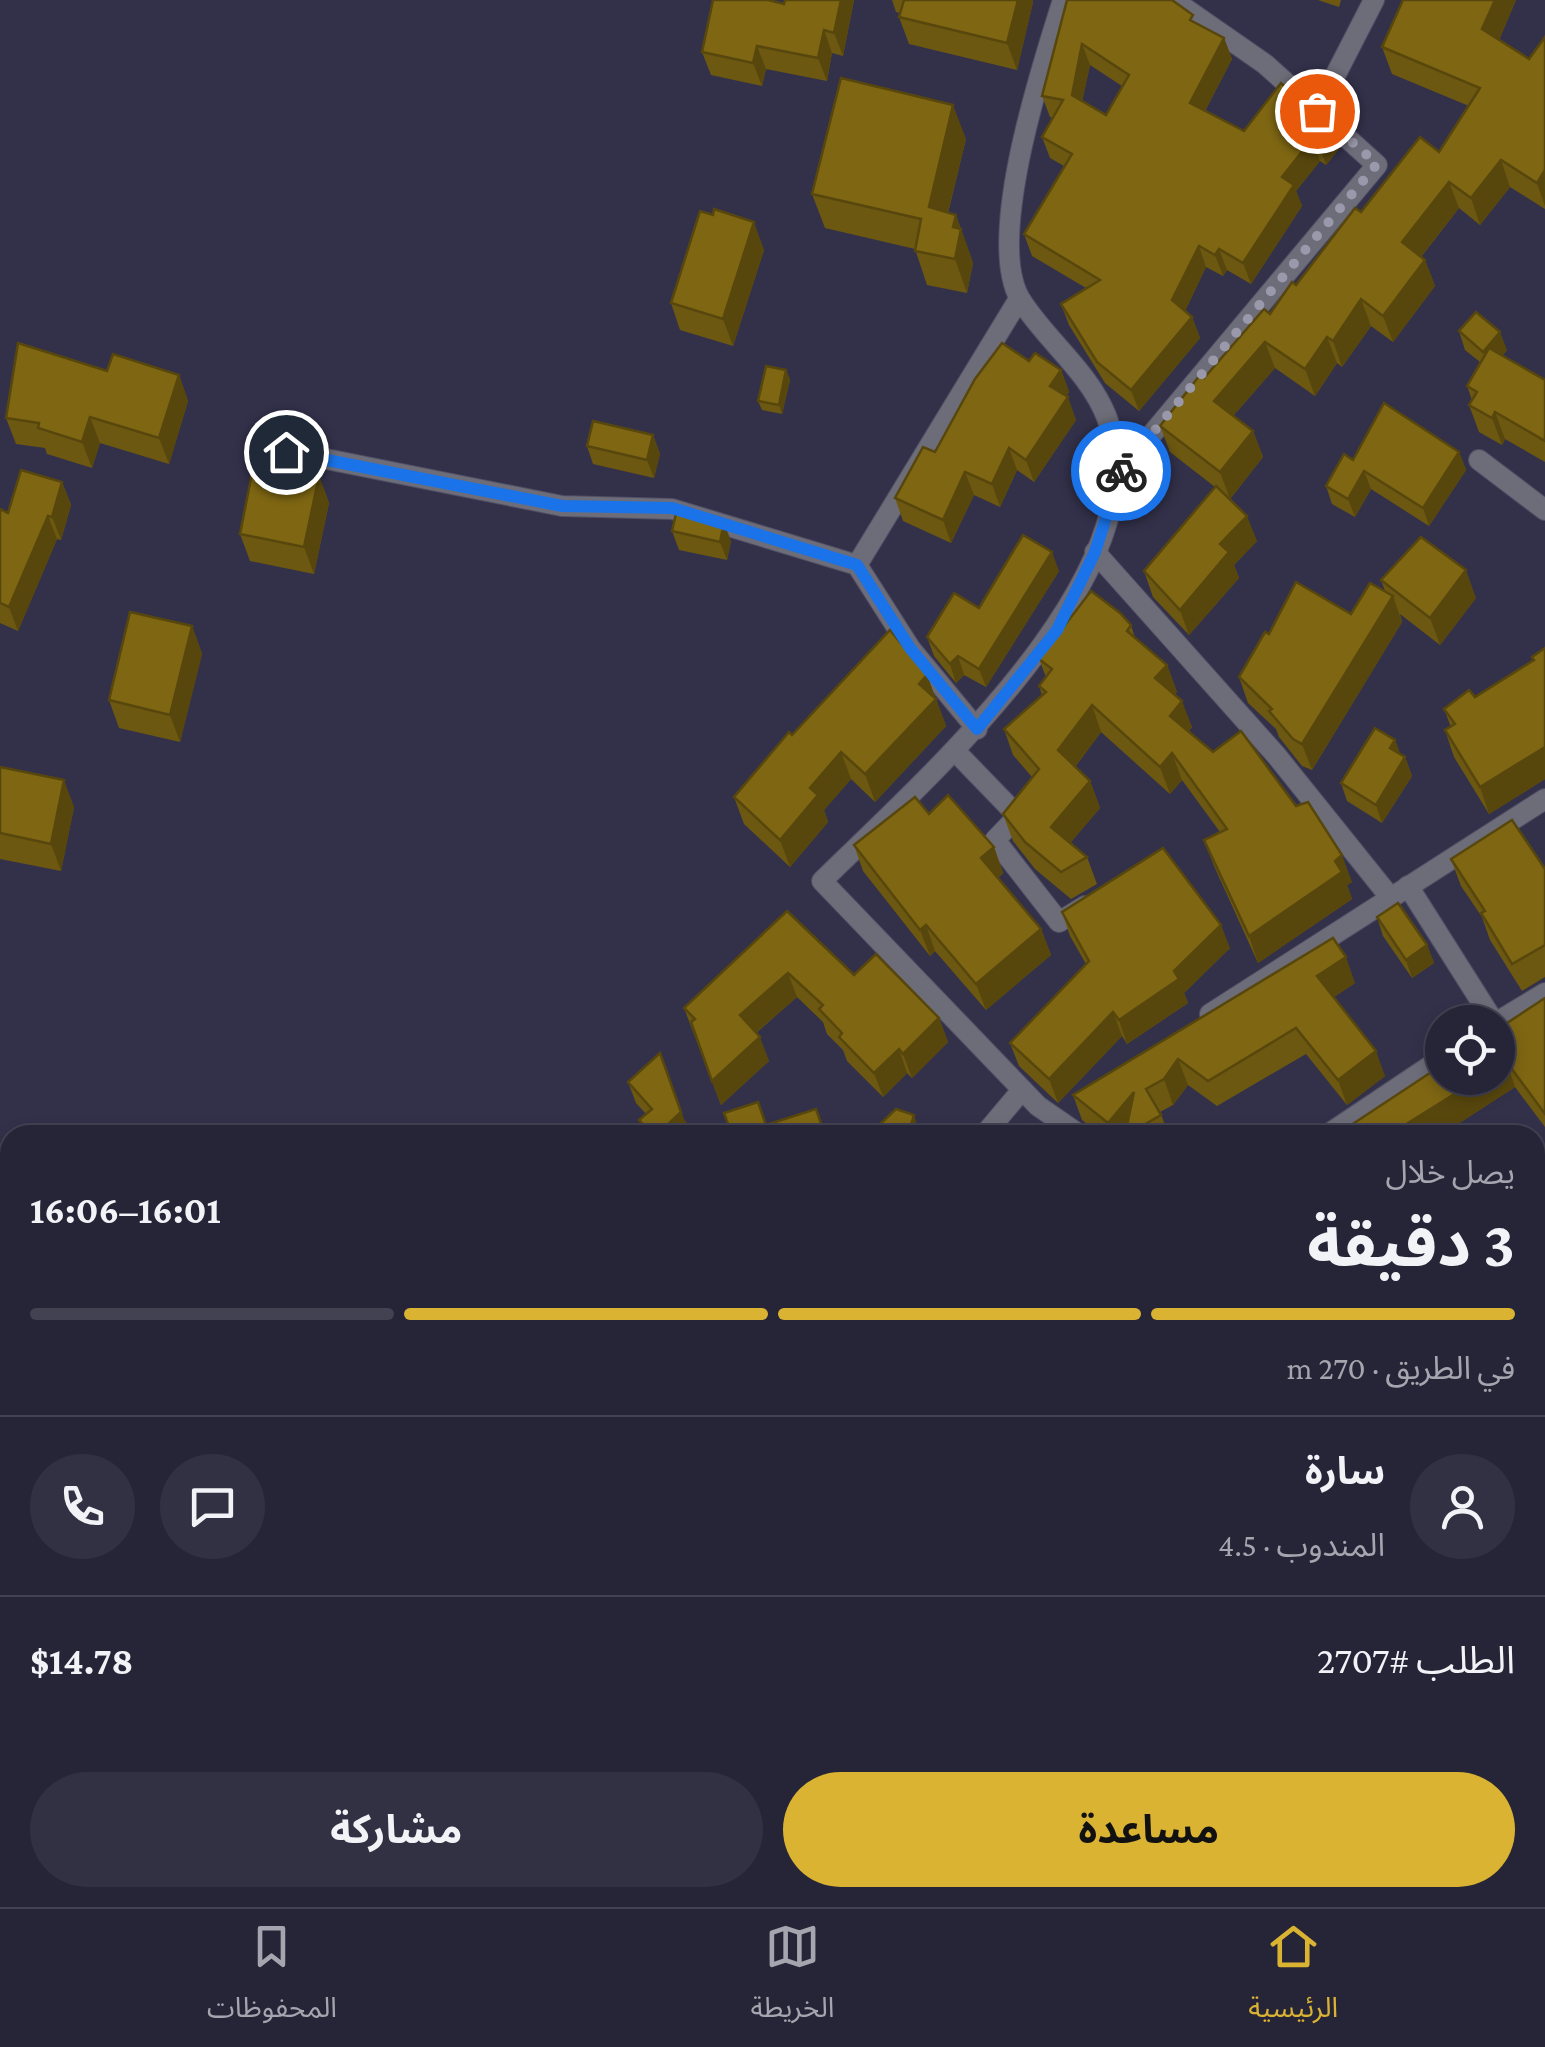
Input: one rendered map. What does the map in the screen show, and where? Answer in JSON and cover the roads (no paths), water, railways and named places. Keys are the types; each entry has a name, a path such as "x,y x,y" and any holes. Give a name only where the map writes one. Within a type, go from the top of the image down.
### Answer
{"street":[{"path":"1063,0 1025,129 1008,246 1019,299 1085,380 1107,419 1118,476"},
{"path":"1072,1125 1065,1115 1022,1090 822,881 977,729 1057,630 1095,552 1118,476 1377,164 1265,64 1173,0"},
{"path":"1317,111 1374,0"},
{"path":"857,565 1019,299"},
{"path":"286,452 562,506 672,508 857,565 910,648 977,729"},
{"path":"1479,460 1545,510"},
{"path":"1095,552 1276,755 1390,898"},
{"path":"955,750 1018,816 995,840 1058,922 1104,896"},
{"path":"1195,1024 1545,799"},
{"path":"1408,886 1485,1005"},
{"path":"1515,1011 1545,993"},
{"path":"1342,1125 1425,1069"},
{"path":"992,1125 1022,1090"}]}
